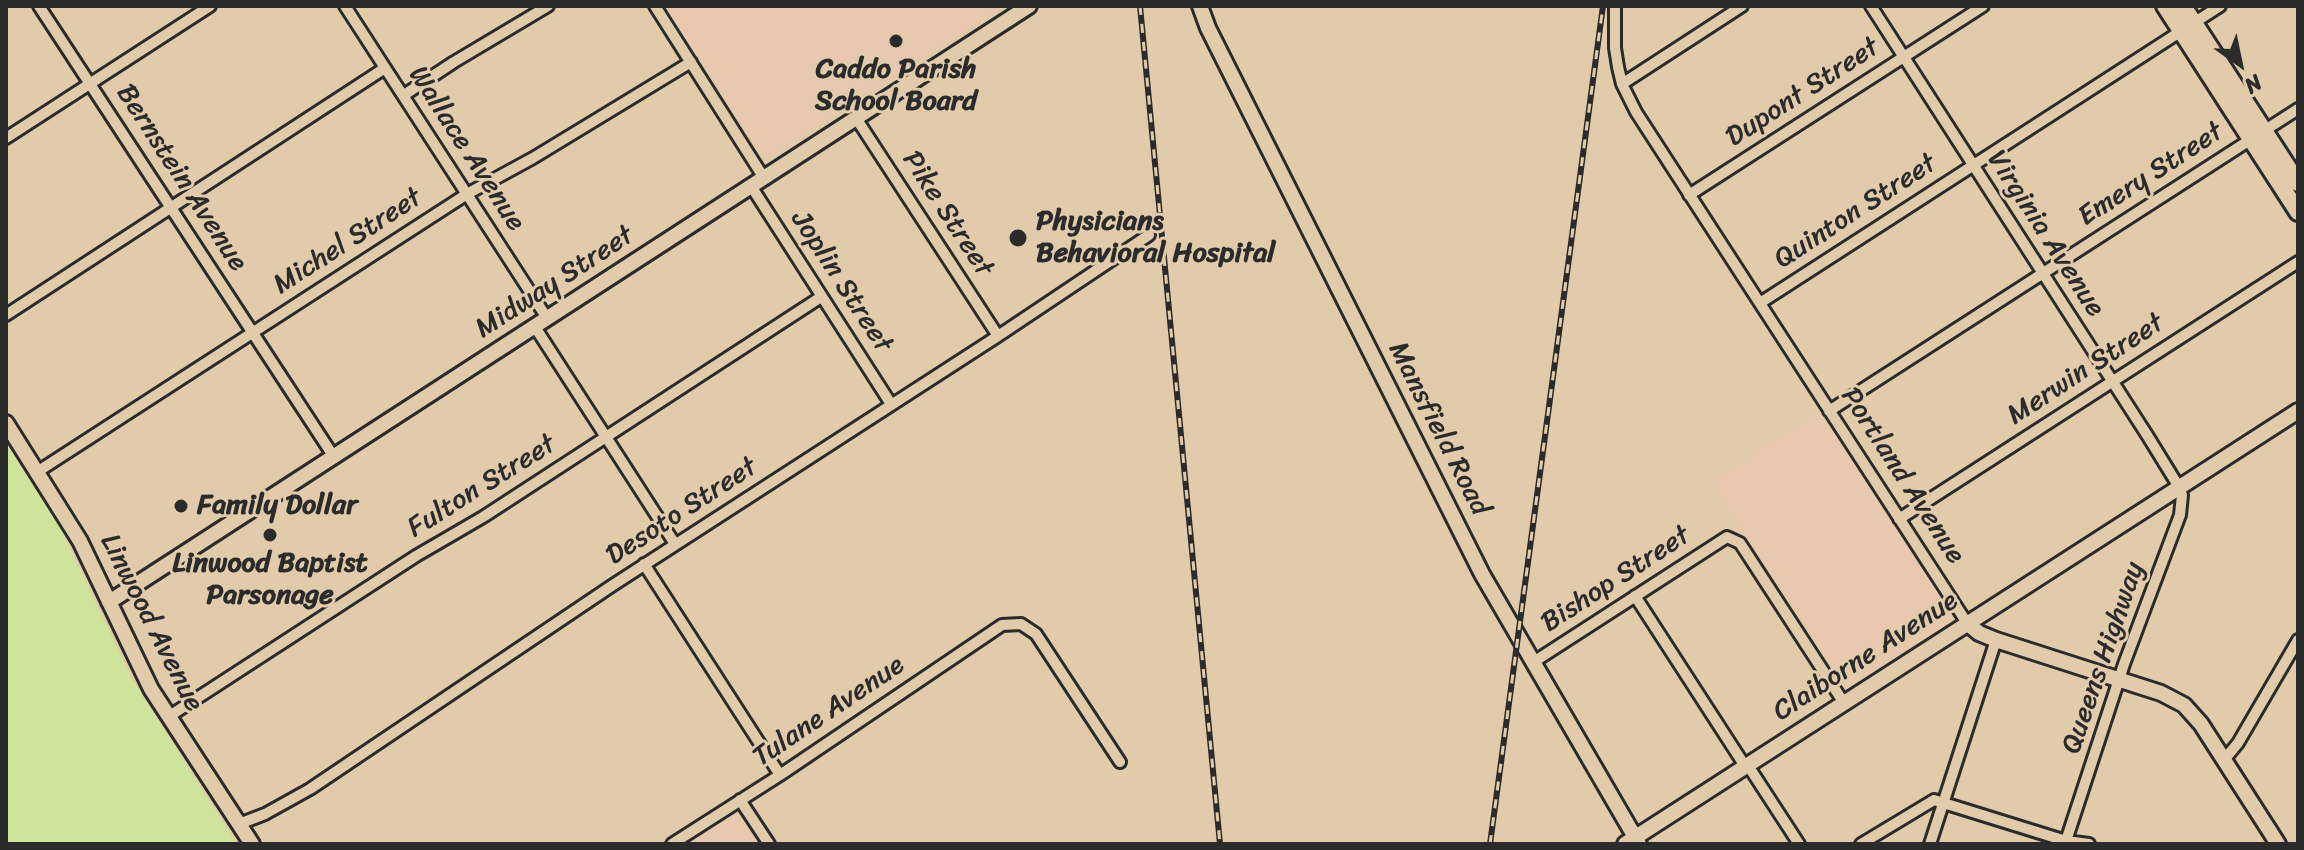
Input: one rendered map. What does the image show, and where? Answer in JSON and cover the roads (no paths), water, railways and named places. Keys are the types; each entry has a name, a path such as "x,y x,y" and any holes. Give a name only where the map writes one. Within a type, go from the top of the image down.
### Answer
{"main road":[{"path":"2165,6 2188,27 2257,135 2298,212"},
{"path":"2183,6 2188,27"},
{"path":"2257,135 2298,183"}],"street":[{"name":"Bernstein Avenue","path":"39,6 334,457"},
{"path":"6,138 210,6"},
{"name":"Wallace Avenue","path":"345,6 467,194 606,438 675,544"},
{"path":"404,95 548,6"},
{"path":"655,6 764,178"},
{"name":"Midway Street","path":"109,602 1029,6"},
{"name":"Mansfield Road","path":"1198,6 1454,520 1633,842"},
{"name":"Portland Avenue","path":"1615,6 1615,48 1622,84 1636,112 1967,623 1979,633 1996,640 2161,693 2184,705 2201,724 2278,844"},
{"path":"1622,84 1742,6"},
{"name":"Virginia Avenue","path":"1871,6 2179,487"},
{"name":"Dupont Street","path":"1689,195 1983,6"},
{"name":"Quinton Street","path":"1760,303 2220,6"},
{"name":"Michel Street","path":"37,472 467,194 533,158 691,62"},
{"path":"6,315 385,68"},
{"name":"Emery Street","path":"1829,411 2298,109"},
{"name":"Pike Street","path":"856,118 998,336"},
{"name":"Joplin Street","path":"751,186 891,404"},
{"name":"Desoto Street","path":"239,824 265,814 310,789 644,564 1149,235"},
{"name":"Merwin Street","path":"1899,519 2298,262"},
{"name":"Fulton Street","path":"168,717 821,297"},
{"name":"Claiborne Avenue","path":"1633,842 1746,765 2298,411"},
{"name":"Linwood Avenue","path":"6,423 80,541 142,674 252,844"},
{"name":"Queens Highway","path":"2066,842 2119,680 2180,515 2182,501 2179,487"},
{"name":"Bishop Street","path":"1532,663 1727,537 1740,543 1844,703"},
{"path":"644,564 780,775"},
{"path":"1635,596 1799,844"},
{"name":"Tulane Avenue","path":"672,844 780,775 993,630 1014,623 1029,628 1041,640 1120,762"},
{"path":"1930,844 1996,640"},
{"path":"2224,760 2252,720 2298,640"},
{"path":"740,800 769,844"},
{"path":"1861,844 1934,800 2066,842 2089,844"}],"railway":[{"path":"1140,6 1220,844"},
{"path":"1490,844 1603,6"}],"place":[{"name":"Caddo Parish School Board","path":"896,41"},
{"name":"Physicians Behavioral Hospital","path":"1018,238"},
{"name":"Family Dollar","path":"181,506"},
{"name":"Linwood Baptist Parsonage","path":"270,535"}]}
